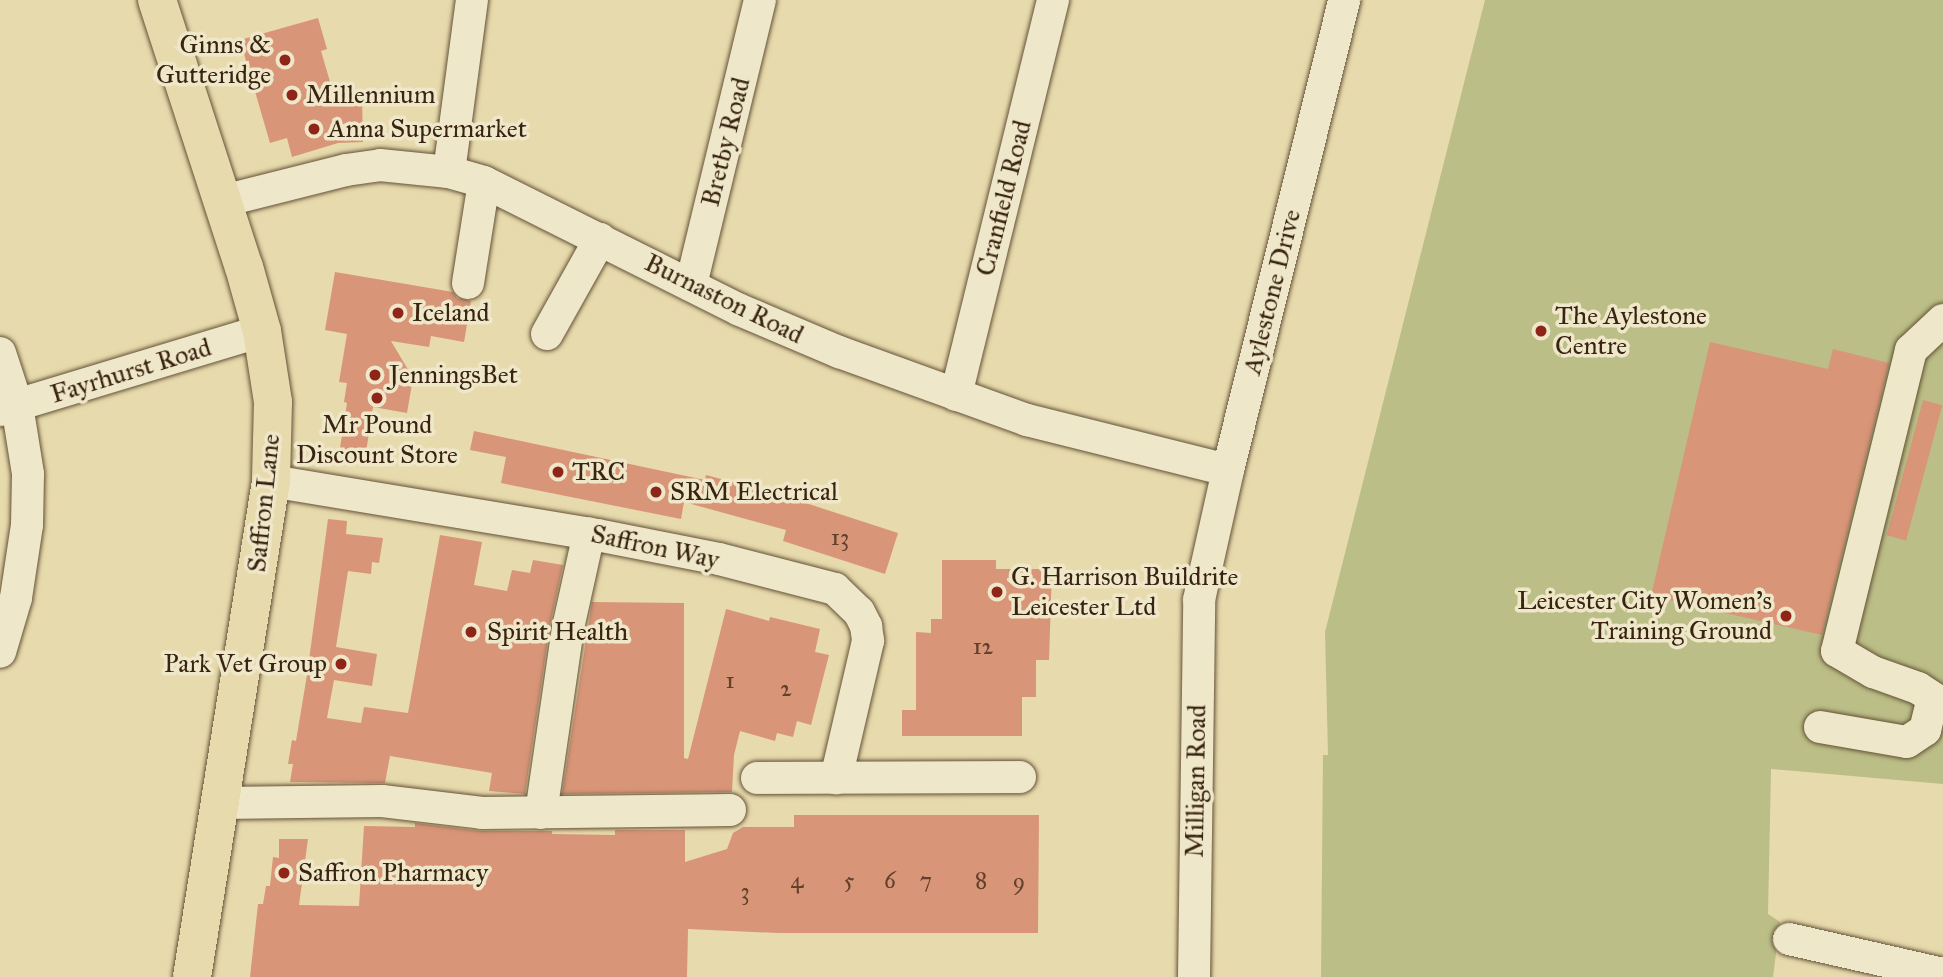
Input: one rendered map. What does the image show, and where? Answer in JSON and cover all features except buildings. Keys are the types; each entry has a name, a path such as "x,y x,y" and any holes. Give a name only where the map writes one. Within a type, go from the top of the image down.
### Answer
{"main road":[{"name":"Saffron Lane","path":"157,0 223,201 262,331 273,402 271,481 192,977"}],"street":[{"path":"449,172 472,0"},
{"name":"Bretby Road","path":"691,285 760,0"},
{"name":"Cranfield Road","path":"956,395 1053,0"},
{"name":"Aylestone Drive","path":"1202,585 1344,0"},
{"name":"Burnaston Road","path":"223,201 369,167 415,166 449,172 484,182 740,310 839,352 1027,420 1228,470"},
{"path":"468,283 484,182"},
{"path":"547,334 600,239"},
{"path":"1820,727 1907,743 1917,738 1928,723 1938,701 1917,688 1874,672 1837,651 1911,350 1943,320"},
{"name":"Fayrhurst Road","path":"9,408 262,331"},
{"path":"0,354 9,408 28,474 27,526 16,598 0,652"},
{"name":"Saffron Way","path":"271,481 589,533 719,559 835,589 848,598 866,626 868,641 836,778"},
{"path":"541,813 568,628 589,533"},
{"name":"Milligan Road","path":"1194,977 1198,607 1202,585"},
{"path":"757,778 1020,777"},
{"path":"220,803 290,805 382,801 482,813 730,810"},
{"path":"1788,939 1943,974"}],"green space":[{"path":"1485,0 1943,0 1943,784 1771,769 1768,914 1780,922 1773,977 1321,977 1323,755 1328,755 1325,632"}],"place":[{"name":"Ginns & Gutteridge","path":"285,60"},
{"name":"Millennium","path":"292,95"},
{"name":"Anna Supermarket","path":"314,129"},
{"name":"Iceland","path":"398,313"},
{"name":"The Aylestone Centre","path":"1541,331"},
{"name":"JenningsBet","path":"375,375"},
{"name":"Mr Pound Discount Store","path":"377,398"},
{"name":"TRC","path":"558,472"},
{"name":"SRM Electrical","path":"656,492"},
{"name":"G. Harrison Buildrite Leicester Ltd","path":"997,592"},
{"name":"Leicester City Women's Training Ground","path":"1786,616"},
{"name":"Spirit Health","path":"471,632"},
{"name":"Park Vet Group","path":"341,664"},
{"name":"Saffron Pharmacy","path":"284,873"}]}
